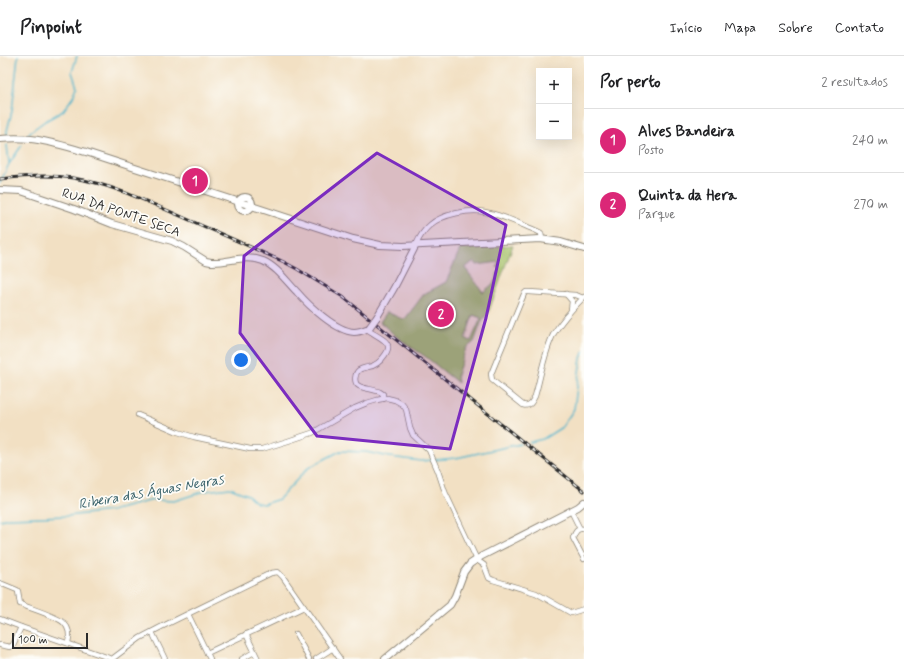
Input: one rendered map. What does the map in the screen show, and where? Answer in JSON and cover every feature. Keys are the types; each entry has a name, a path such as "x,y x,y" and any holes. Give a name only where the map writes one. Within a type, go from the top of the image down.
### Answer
{"street":[{"path":"0,139 31,139 53,143 86,152 238,202"},
{"name":"RUA DA PONTE SECA","path":"0,190 21,191 112,224 172,241 211,262 251,258 264,262 270,265 315,310 332,323 353,332 368,328"},
{"path":"248,197 251,200 252,207 243,211 239,209 238,202 241,198 248,197"},
{"path":"252,207 353,239 380,245 416,245 542,239 562,242 584,250"},
{"path":"383,399 380,392 359,386 355,380 357,372 377,363 387,352 388,346 386,342 370,332 368,328 377,318 416,245 430,225 438,219 450,215 471,211 484,211 496,214 537,231 541,233 542,239"},
{"path":"526,292 576,295 584,298 561,322 548,348 535,396 529,405 522,405 492,380 491,374 526,292"},
{"path":"566,294 572,301 571,311"},
{"path":"138,415 194,437 250,449 262,449 312,433 355,408 377,400 387,398 398,402 406,409 413,435 429,450 445,492 477,560 484,565 489,578 536,593 571,613 584,609"},
{"path":"385,659 450,605 464,572 470,564 571,511 584,502"},
{"path":"571,511 582,529 576,531 573,538 584,559"},
{"path":"0,619 112,659 140,638 271,573 278,572 340,659"},
{"path":"0,583 18,591 20,604 64,622 70,635 68,643"},
{"path":"207,653 304,607"},
{"path":"188,614 210,659"},
{"path":"0,645 10,647 14,645 21,627"},
{"path":"152,632 165,659"},
{"path":"246,634 258,659"},
{"path":"296,634 309,659"},
{"path":"316,659 333,648"},
{"path":"242,659 254,652"}],"highlighted area":[{"path":"377,153 506,225 486,318 450,449 317,436 240,333 244,256"}],"green space":[{"path":"513,245 488,313 481,323 474,342 466,348 457,375 458,383 426,357 397,337 380,322 387,312 405,319 424,294 446,282 460,249","holes":["474,261 477,265 499,262 497,267 500,268 494,283 483,292 465,268","473,315 481,318 471,341 465,339"]}],"waterway":[{"path":"7,136 12,111 18,56"},
{"path":"27,137 30,132 45,121 63,111 73,97 77,87 72,72 77,56"},
{"path":"7,145 9,163"},
{"path":"0,183 9,164 22,145"},
{"name":"Ribeira das Águas Negras","path":"530,442 543,439 562,427 574,409 581,358 584,351"},
{"name":"Ribeira das Águas Negras","path":"0,520 8,518 67,516 111,511 153,500 174,501 205,491 230,488 248,495 257,503 264,504 279,499 308,468 340,451 366,452 421,461 456,458 520,444"}],"railway":[{"path":"0,179 27,176 54,176 73,178 114,188 140,198 284,262 343,297 584,491"}],"place":[{"name":"Alves Bandeira","path":"195,181"},
{"name":"Quinta da Hera","path":"441,314"}]}
